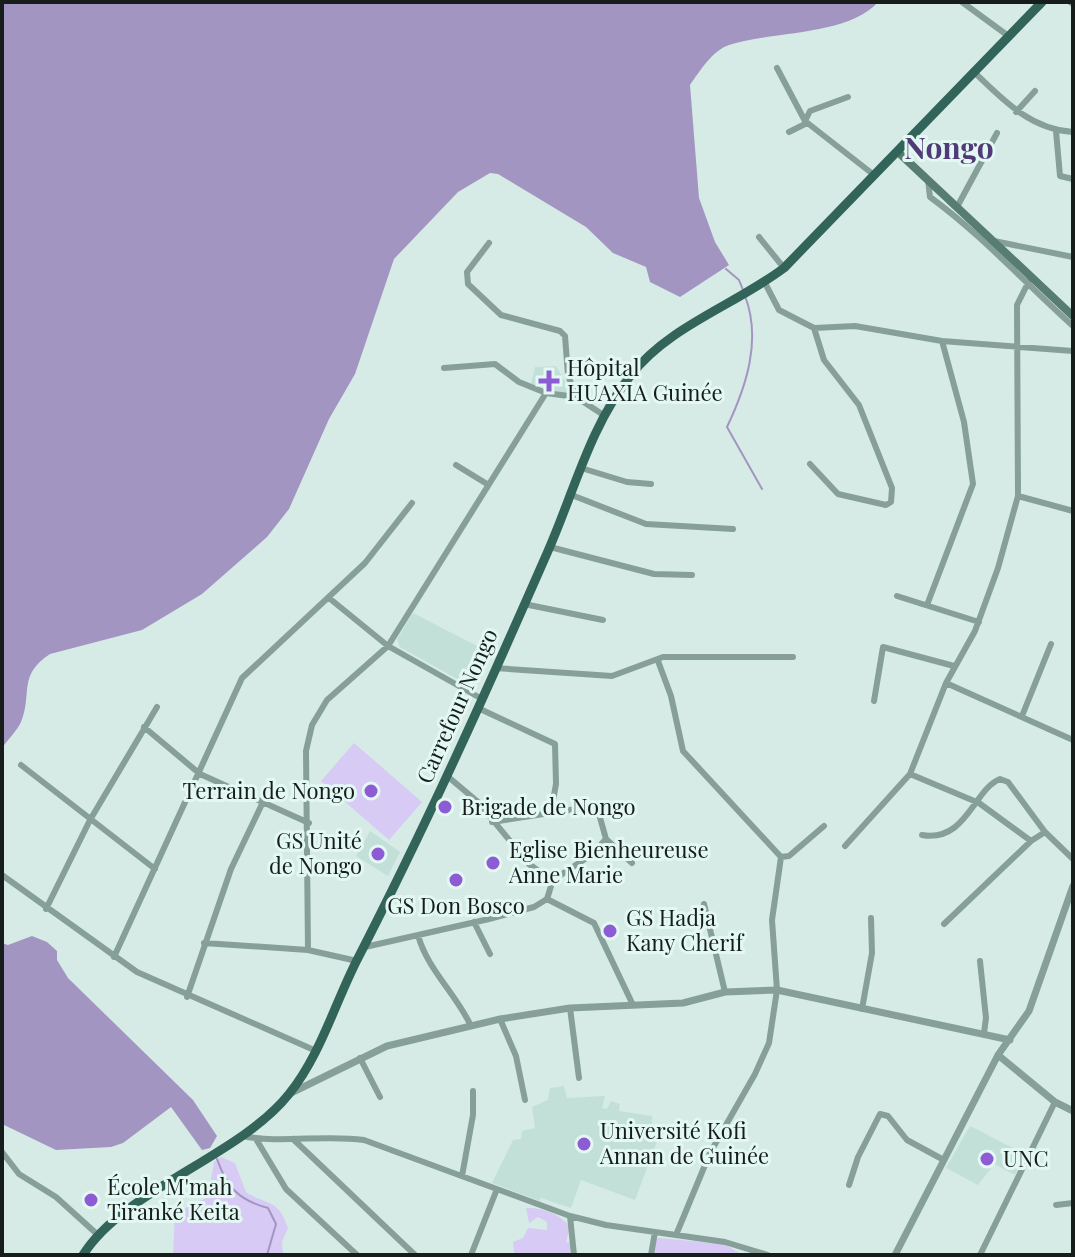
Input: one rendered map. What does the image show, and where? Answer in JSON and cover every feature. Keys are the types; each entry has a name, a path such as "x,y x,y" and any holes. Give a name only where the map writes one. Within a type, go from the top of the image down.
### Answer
{"main road":[{"name":"Carrefour Nongo","path":"83,1255 98,1235 240,1136 289,1094 365,947 480,704 605,416 630,376 654,349 765,283 784,268 1042,2"},
{"path":"898,152 994,241 1028,280 1073,316"}],"street":[{"path":"962,2 1007,35"},
{"path":"777,68 794,106 806,122 876,176"},
{"path":"973,71 1016,112 1056,131 1073,132"},
{"path":"1016,112 1035,91"},
{"path":"789,132 806,122 810,111 848,97"},
{"path":"1056,131 1060,176 1073,179"},
{"path":"957,207 997,133"},
{"path":"928,180 930,197 974,229 1073,326"},
{"path":"759,237 784,268"},
{"path":"994,241 1073,257"},
{"path":"489,243 467,272 468,284 501,315 560,331 565,336 568,375 576,397"},
{"path":"845,846 910,774 946,683 979,622 1018,496 1017,305 1028,280"},
{"path":"765,283 779,310 814,328 883,328 942,341 1073,351"},
{"path":"810,464 838,494 886,505 891,502 892,488 859,405 824,360 814,328"},
{"path":"927,605 973,484 964,422 942,341"},
{"path":"444,368 495,364 519,382 546,393 576,397 605,416"},
{"path":"308,950 306,751 312,725 327,700 388,646 546,393"},
{"path":"456,465 487,484"},
{"path":"581,468 627,482 651,484"},
{"path":"569,494 646,524 733,529"},
{"path":"1018,496 1073,511"},
{"path":"114,957 242,678 365,563 412,503"},
{"path":"550,547 654,574 692,575"},
{"path":"897,596 979,622"},
{"path":"329,598 388,646 480,704 555,744 556,784 551,812"},
{"path":"524,604 603,620"},
{"path":"1022,716 1051,644"},
{"path":"874,701 883,647 954,666"},
{"path":"495,668 612,676 663,657 793,657"},
{"path":"658,661 671,696 683,751 781,857"},
{"path":"946,683 1073,740"},
{"path":"46,909 90,820 157,707"},
{"path":"144,727 200,774 309,823"},
{"path":"21,765 155,869"},
{"path":"910,774 979,803 1031,841"},
{"path":"446,775 461,784 512,846 550,882"},
{"path":"922,835 935,838 947,833 979,803 996,779 1005,779 1045,832 1073,859"},
{"path":"187,997 231,869 263,802"},
{"path":"492,822 551,812 594,809 603,820 606,839 632,863"},
{"path":"781,857 789,856 824,826"},
{"path":"944,924 1031,841 1045,832"},
{"path":"365,947 534,907 547,899 550,882 591,855 606,839"},
{"path":"676,1235 710,1153 769,1043 777,990 772,920 781,857"},
{"path":"2,875 114,957 187,997 314,1050"},
{"path":"895,1255 942,1159 998,1055 1036,993 1073,886"},
{"path":"547,899 594,923 633,1005"},
{"path":"704,904 725,992"},
{"path":"862,1009 872,953 871,918"},
{"path":"474,922 490,954"},
{"path":"418,935 424,958 439,973 471,1026"},
{"path":"204,943 308,950 357,961"},
{"path":"980,961 986,1018 984,1033"},
{"path":"289,1094 395,1044 500,1019 570,1008 683,1003 725,992 777,990 1010,1040"},
{"path":"570,1008 579,1078"},
{"path":"500,1019 516,1056 525,1100"},
{"path":"998,1055 1055,1102 1073,1111"},
{"path":"360,1058 380,1097"},
{"path":"462,1176 473,1115 473,1091"},
{"path":"980,1255 1055,1102"},
{"path":"849,1185 858,1157 880,1114 888,1116 907,1140 942,1159"},
{"path":"240,1136 256,1139 329,1135 364,1140 570,1216 725,1242 768,1255"},
{"path":"293,1138 415,1255"},
{"path":"256,1139 286,1189 357,1255"},
{"path":"2,1152 19,1174 56,1197 98,1235"},
{"path":"471,1255 497,1189"},
{"path":"1056,1205 1073,1203"},
{"path":"570,1216 574,1255"},
{"path":"651,1255 655,1232"}],"shaded area":[{"path":"2,2 878,2 865,13 829,27 729,45 712,57 690,85 699,198 715,242 729,265 680,297 650,282 646,267 613,253 586,227 498,174 490,173 458,192 394,259 355,374 329,419 289,509 267,537 202,594 142,630 50,654 33,670 21,722 2,748"},
{"name":"Hôpital HUAXIA Guinée","path":"556,366 570,390 567,394 531,384 535,367"},
{"path":"413,613 477,646 461,681 400,647 397,639"},
{"name":"Terrain de Nongo","path":"354,743 422,802 389,840 321,781"},
{"name":"GS Unité de Nongo","path":"370,831 400,852 388,876 356,856"},
{"path":"32,936 47,942 57,951 57,960 68,978 193,1100 217,1136 210,1148 202,1150 171,1107 123,1143 111,1147 56,1150 2,1124 2,943 8,945"},
{"name":"Université Kofi Annan de Guinée","path":"564,1086 567,1098 605,1096 602,1108 607,1109 611,1101 620,1104 619,1111 652,1116 652,1131 659,1136 635,1200 581,1180 571,1208 541,1198 540,1201 492,1183 513,1140 521,1139 522,1131 535,1128 532,1107 548,1100 550,1088"},
{"name":"UNC","path":"970,1126 1025,1154 1015,1175 994,1164 978,1185 946,1168"},
{"path":"221,1157 235,1163 246,1192 272,1204 284,1218 288,1228 282,1242 283,1255 173,1255 175,1213 208,1197 214,1162"},
{"path":"526,1208 550,1212 566,1222 570,1227 566,1242 570,1243 571,1255 514,1253 513,1242 523,1238 528,1228 547,1230 547,1222 538,1217 529,1223"},
{"path":"658,1238 725,1244 742,1255 654,1255 651,1244"}],"waterway":[{"path":"726,269 739,280 743,290"},
{"path":"745,296 752,329 750,363 727,427 762,489"},
{"path":"217,1159 235,1191 249,1201 268,1208 276,1224 267,1255"}],"place":[{"name":"Hôpital HUAXIA Guinée","path":"549,381"},
{"name":"Terrain de Nongo","path":"371,791"},
{"name":"Brigade de Nongo","path":"445,807"},
{"name":"GS Unité de Nongo","path":"378,854"},
{"name":"Eglise Bienheureuse Anne Marie","path":"493,863"},
{"name":"GS Don Bosco","path":"456,880"},
{"name":"GS Hadja Kany Cherif","path":"610,931"},
{"name":"Université Kofi Annan de Guinée","path":"584,1144"},
{"name":"UNC","path":"987,1159"},
{"name":"École M'mah Tiranké Keita","path":"91,1200"}],"district":[{"name":"Nongo","path":"949,149"}]}
